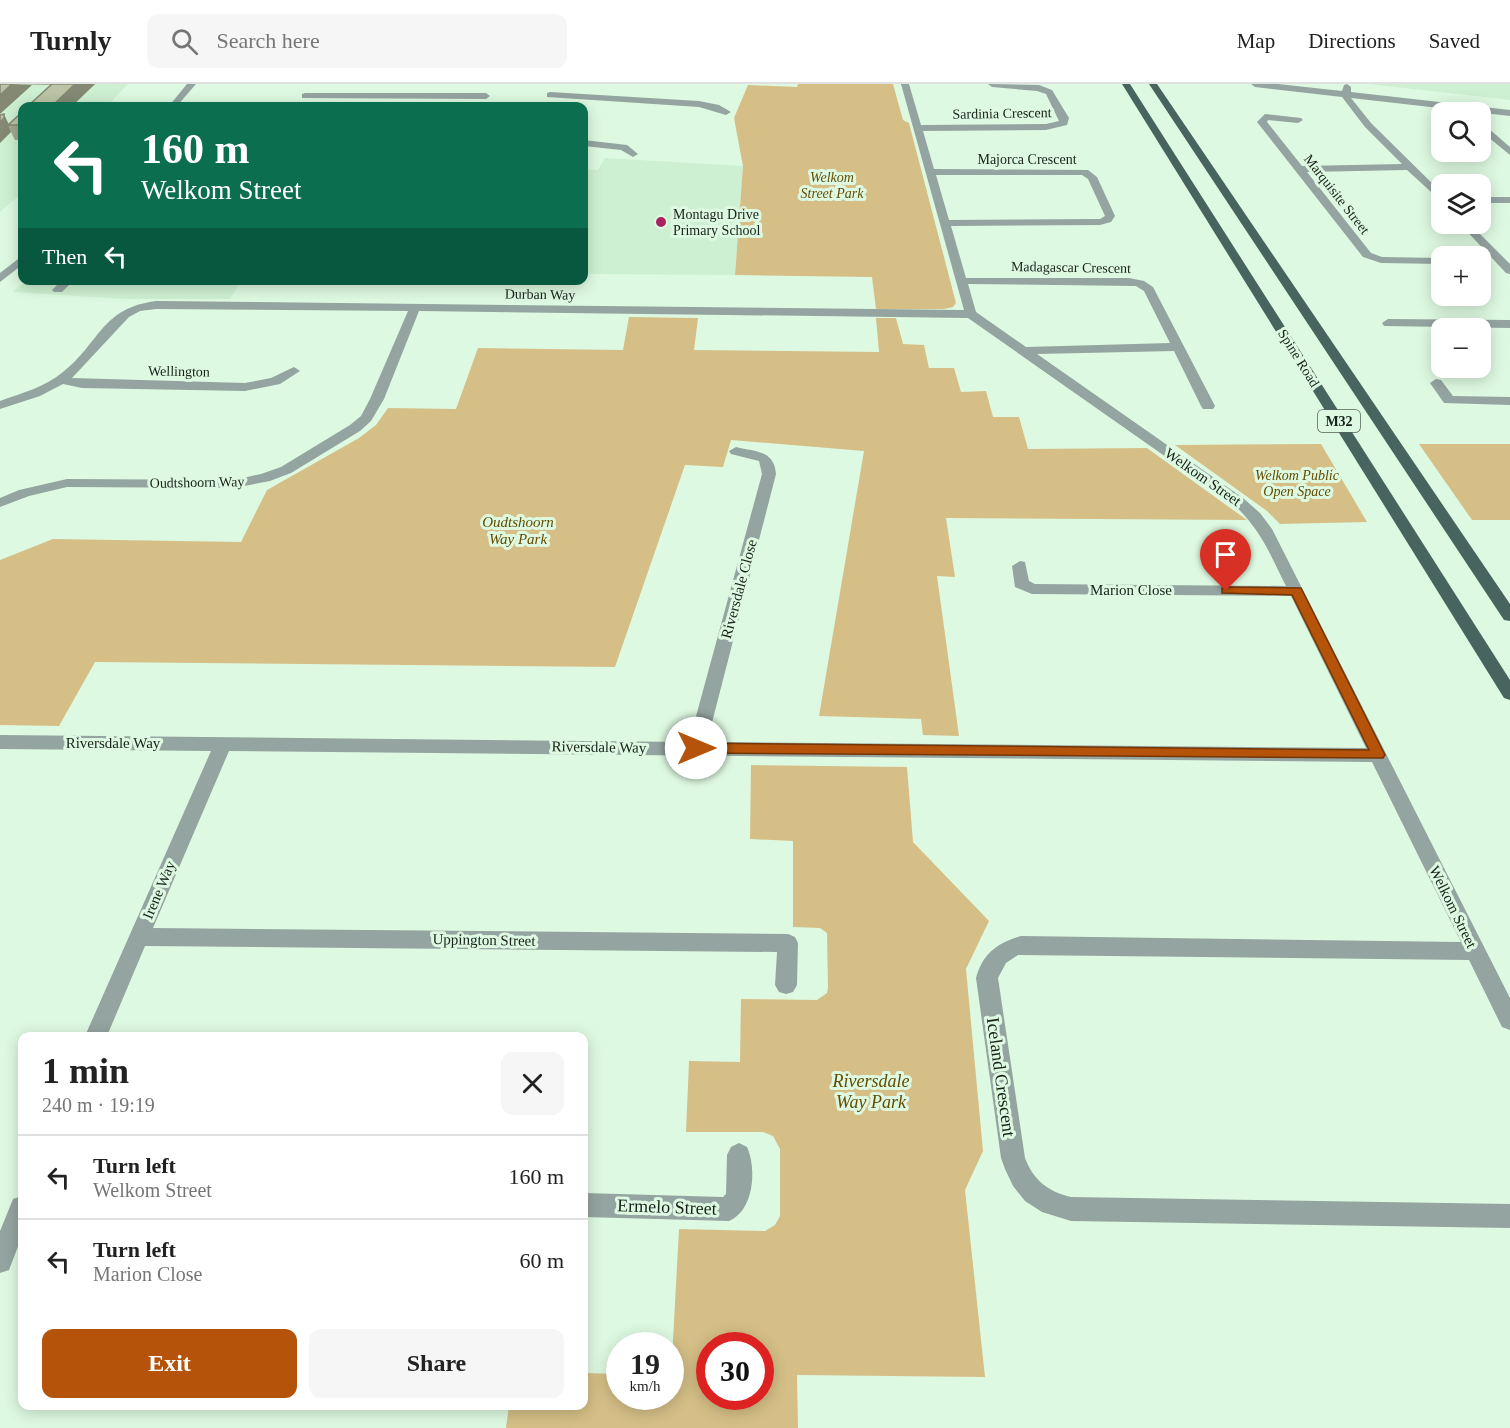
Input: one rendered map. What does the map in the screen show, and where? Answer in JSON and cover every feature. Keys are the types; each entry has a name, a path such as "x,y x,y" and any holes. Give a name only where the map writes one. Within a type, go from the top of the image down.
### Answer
{"main road":[{"name":"Spine Road","path":"1126,84 1510,694"},
{"name":"Spine Road","path":"1153,84 1510,616"}],"street":[{"path":"176,102 192,84"},
{"path":"301,102 313,84"},
{"path":"547,102 556,84"},
{"path":"905,84 971,314"},
{"name":"Sardinia Crescent","path":"918,128 1046,127 1064,123 1064,118 1049,92 1039,88 992,84"},
{"path":"1256,84 1347,89 1510,106"},
{"path":"1310,84 1510,112"},
{"path":"1347,89 1346,99 1358,115 1431,188"},
{"path":"550,95 699,104 716,107 726,112"},
{"path":"305,96 486,96"},
{"name":"Marquisite Street","path":"1298,120 1265,117 1262,119 1270,133 1364,252 1371,258 1389,261 1431,261"},
{"path":"1491,135 1510,152"},
{"path":"588,143 624,147 633,154"},
{"path":"1298,169 1410,167"},
{"name":"Majorca Crescent","path":"931,172 1084,172 1092,177 1110,216 1101,222 946,223"},
{"path":"1491,200 1510,200"},
{"path":"1475,234 1510,271"},
{"path":"1491,261 1501,261"},
{"path":"4,275 18,263"},
{"name":"Madagascar Crescent","path":"962,282 1129,281 1140,283 1149,290 1208,406"},
{"path":"58,290 64,285"},
{"name":"Durban Way","path":"0,405 38,392 60,380 74,369 132,310 156,305 971,314"},
{"name":"Oudtshoorn Way","path":"0,503 67,483 234,484 265,478 286,470 355,428 366,418 377,399 415,308"},
{"name":"Welkom Street","path":"971,314 1245,506 1267,532 1510,1020"},
{"path":"1388,323 1510,324"},
{"path":"1022,351 1178,347"},
{"name":"Wellington","path":"60,380 82,384 245,387 275,381 294,371"},
{"path":"1436,383 1449,399 1510,401"},
{"name":"Riversdale Close","path":"696,748 770,474 768,463 764,458 736,450"},
{"name":"Marion Close","path":"1020,566 1021,583 1032,590 1296,591"},
{"name":"Riversdale Way","path":"0,742 1378,755"},
{"name":"Irene Way","path":"98,1032 223,743"},
{"name":"Uppington Street","path":"139,937 788,943 786,985"},
{"name":"Iceland Crescent","path":"1475,951 1021,945 1008,948 998,955 987,978 1013,1158 1018,1174 1027,1188 1041,1199 1056,1206 1071,1209 1510,1216"},
{"name":"Ermelo Street","path":"588,1205 729,1209 738,1198 739,1155"},
{"path":"0,1261 18,1218"}],"shaded area":[{"path":"0,84 128,84 111,102 18,102 18,196 0,212"},
{"path":"1369,84 1510,84 1510,100"},
{"name":"Montagu Drive Primary School","path":"605,158 743,166 735,275 588,274 588,169 598,170"},
{"path":"21,285 239,285 230,299 127,299 13,292"}],"green space":[{"name":"Welkom Street Park","path":"798,84 893,84 903,120 909,123 956,303 953,307 876,309 872,277 735,275 743,166 734,118 748,85 797,87"},
{"name":"Oudtshoorn Way Park","path":"629,317 698,318 694,350 879,352 876,318 896,318 903,344 924,345 929,368 954,368 961,392 986,391 993,417 1019,417 1028,449 1147,448 1247,520 946,518 955,577 937,576 959,736 923,735 921,719 819,716 864,451 731,440 723,467 685,465 615,667 95,662 59,726 0,725 0,560 53,539 241,542 267,490 359,438 376,425 388,408 456,409 478,348 623,350"},
{"name":"Welkom Public Open Space","path":"1321,444 1367,522 1280,524 1267,511 1175,445"},
{"path":"1419,444 1510,444 1510,520 1472,520"},
{"name":"Riversdale Way Park","path":"751,765 907,767 913,842 989,921 966,969 983,1151 965,1190 985,1377 797,1375 798,1428 506,1428 508,1410 588,1410 588,1373 606,1374 606,1410 684,1410 684,1332 673,1332 679,1229 765,1231 775,1225 780,1216 780,1149 773,1136 763,1132 686,1132 689,1061 740,1062 741,999 817,1000 827,993 827,933 820,928 793,927 793,841 750,839"}],"building":[{"path":"0,84 12,84 0,95"},
{"path":"52,84 75,84 56,102 32,102"},
{"path":"18,116 18,125 8,125"}],"place":[{"name":"Montagu Drive Primary School","path":"661,222"}],"route":[{"path":"696,748 1378,755 1296,591 1226,591"}]}
